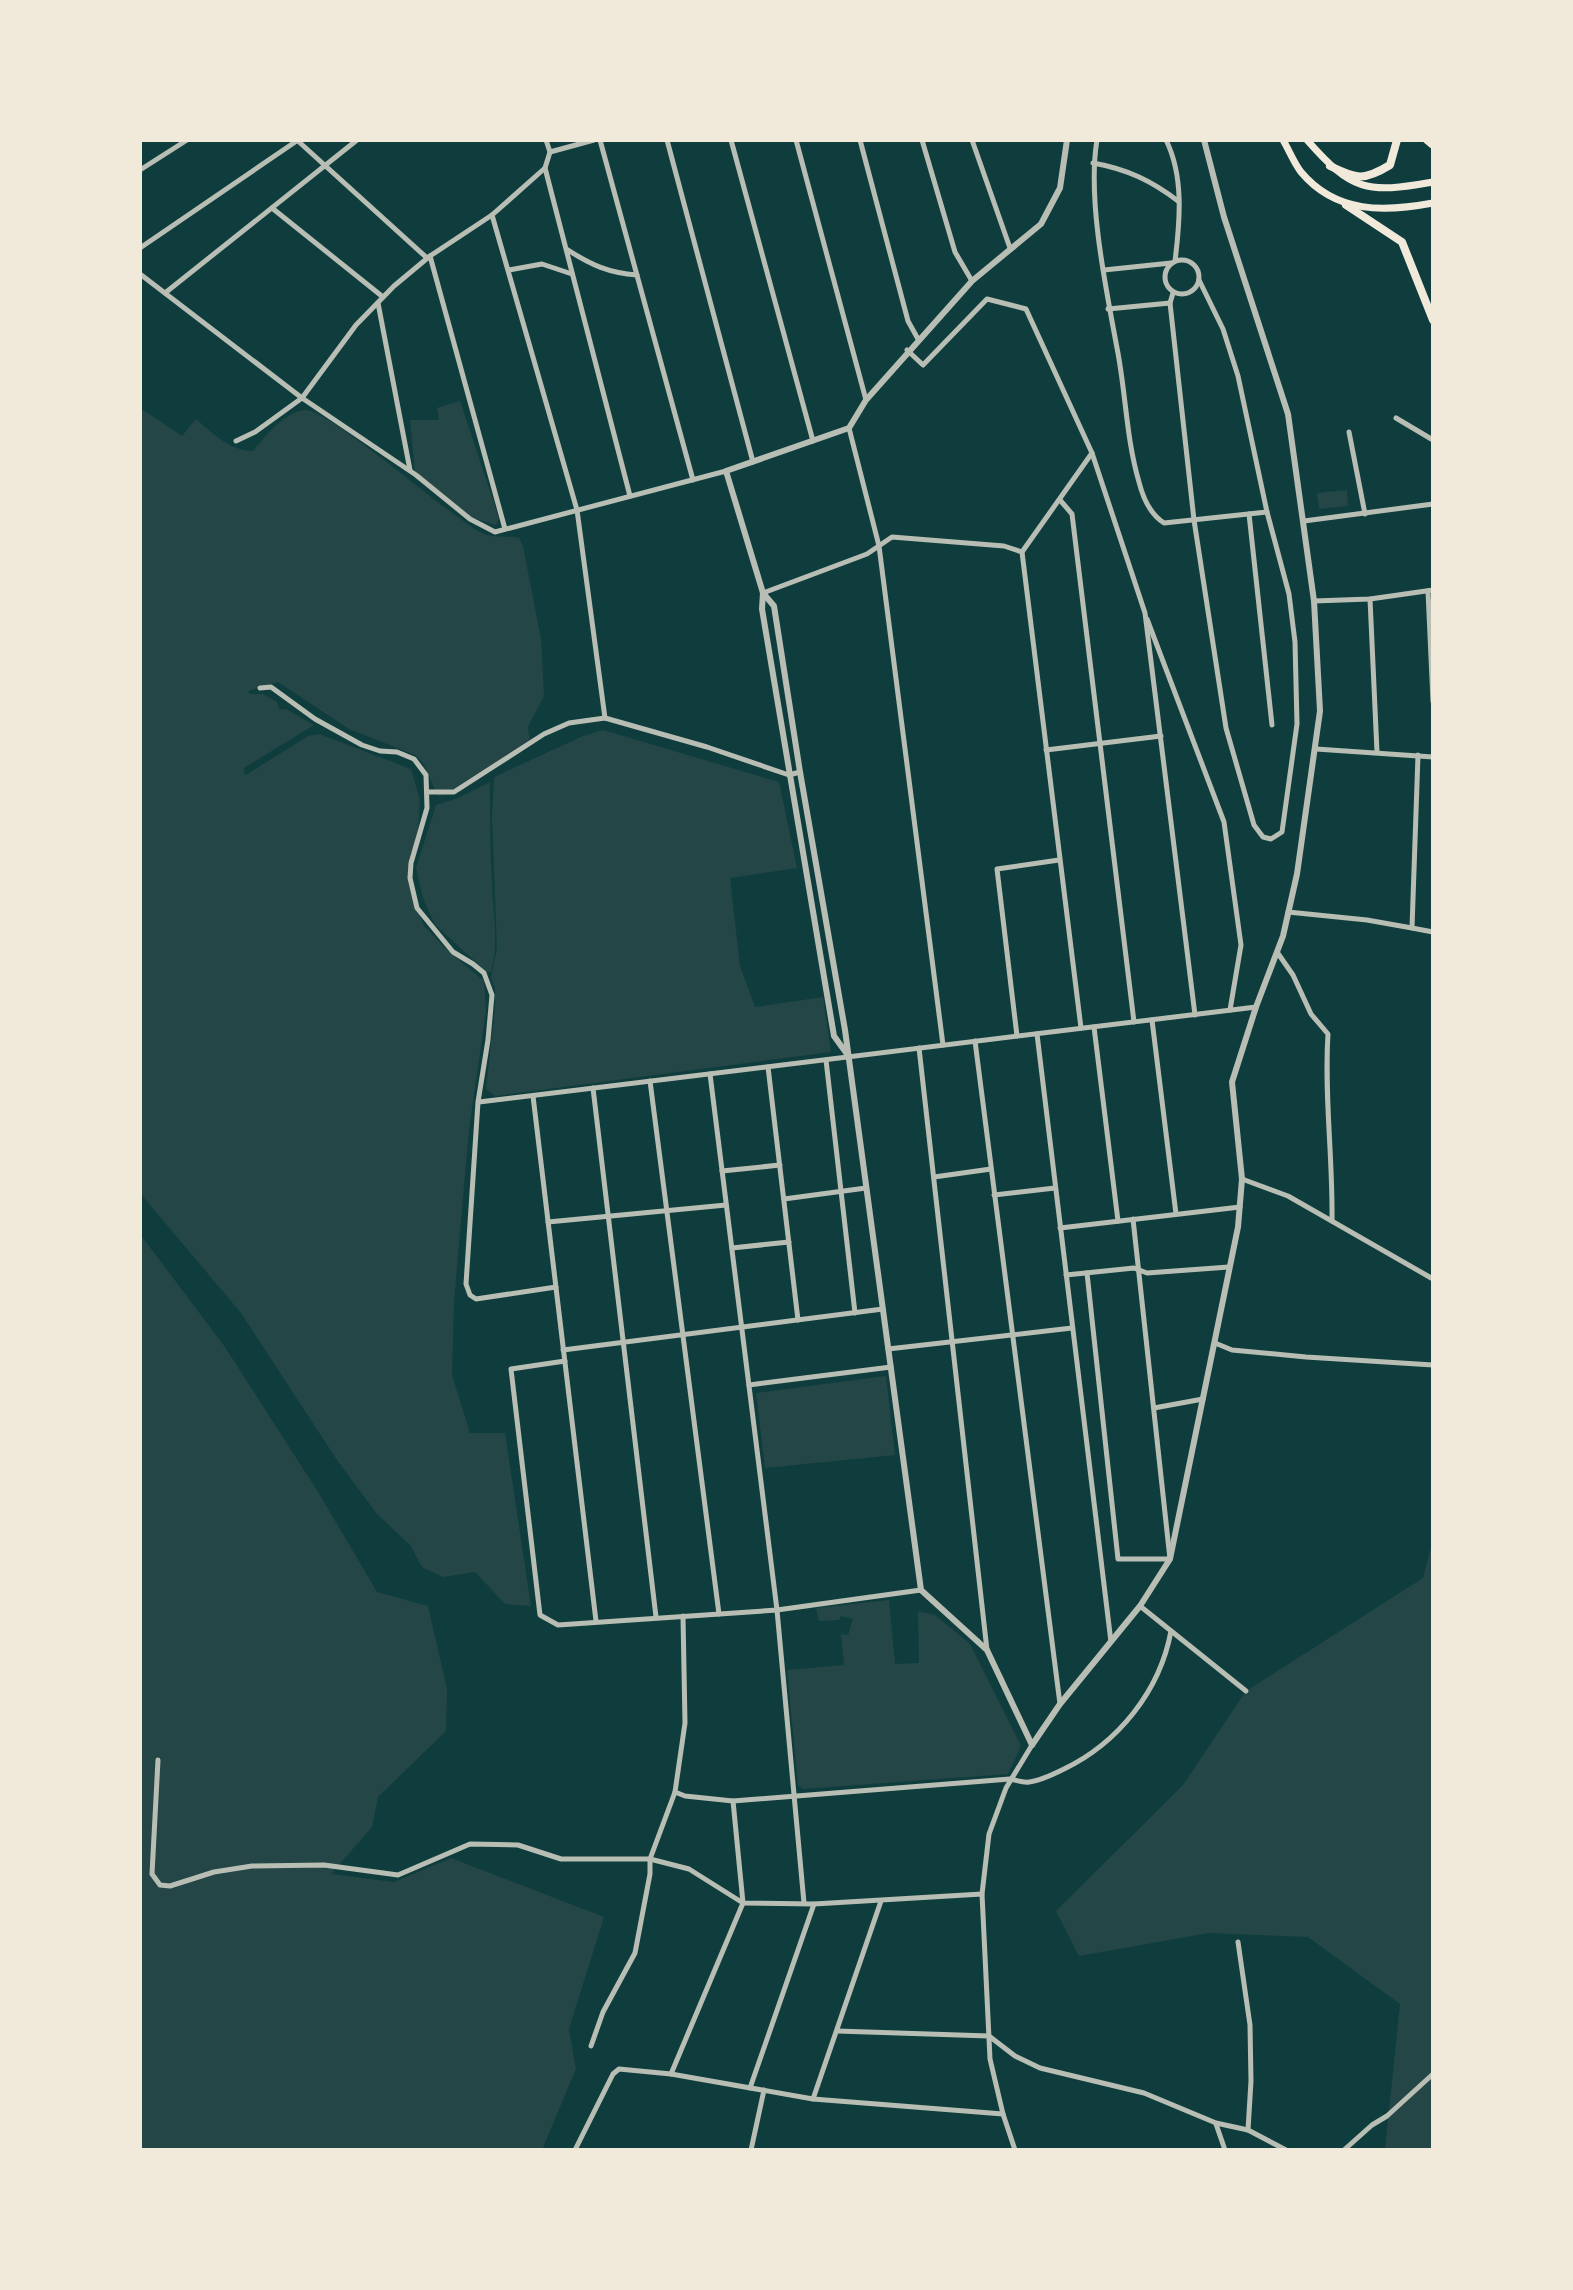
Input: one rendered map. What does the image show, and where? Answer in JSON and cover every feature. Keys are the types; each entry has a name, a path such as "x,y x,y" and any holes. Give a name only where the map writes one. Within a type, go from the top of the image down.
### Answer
{"highway":[{"path":"1330,166 1355,178 1374,175 1390,165 1397,140"},
{"path":"1427,140 1433,145"},
{"path":"1346,205 1402,242 1433,320"}],"main road":[{"path":"1283,140 1301,172 1346,205 1398,209 1433,203"},
{"path":"1307,140 1330,166 1363,187 1402,187 1433,182"}],"street":[{"path":"140,170 187,140"},
{"path":"140,248 298,140 428,257 505,529"},
{"path":"165,293 357,140"},
{"path":"236,441 255,432 302,398 356,325 380,300 428,257 492,215 545,168 550,152 546,140"},
{"path":"550,152 597,140 693,480"},
{"path":"667,140 753,462"},
{"path":"731,140 813,441"},
{"path":"796,140 866,400"},
{"path":"860,140 908,321 918,339"},
{"path":"922,140 955,252 972,281"},
{"path":"972,140 1010,248"},
{"path":"140,274 302,398 410,471 470,519 495,532 726,471 849,428 866,400 907,350 972,281 1041,224 1060,188 1067,140"},
{"path":"1097,140 1093,163 1108,309 1118,350 1131,450 1139,485 1149,509 1156,519 1164,523 1267,512"},
{"path":"1104,270 1174,262 1185,260 1194,264 1223,329 1238,376 1267,512 1289,594 1295,642 1297,724 1282,832 1271,839 1263,837 1254,825 1232,754 1194,520 1170,303 1173,293 1165,280 1166,270 1174,262 1178,201 1177,165 1166,140"},
{"path":"1015,2150 990,2059 982,1894 989,1834 1010,1779 1032,1745 1060,1704 1140,1606 1170,1559 1240,1207 1242,1179 1232,1082 1288,912 1297,874 1320,711 1314,601 1288,414 1224,217 1204,140"},
{"path":"1093,163 1121,168 1155,183 1178,201"},
{"path":"545,168 630,496"},
{"path":"272,208 380,300 410,471"},
{"path":"492,215 577,510 605,718"},
{"path":"566,249 590,265 611,273 637,275"},
{"path":"509,270 542,264 573,274"},
{"path":"1173,293 1190,293 1199,280"},
{"path":"907,350 923,365 987,299 1026,309 1092,453 1145,613 1224,822 1240,935 1239,963 1230,1010"},
{"path":"1108,309 1170,303"},
{"path":"1396,418 1433,440"},
{"path":"849,428 879,546 943,1045"},
{"path":"1349,432 1365,514"},
{"path":"1081,1028 1022,552 1092,453"},
{"path":"726,471 763,593 762,609 834,1036 849,1057"},
{"path":"1060,500 1072,514 1134,1022"},
{"path":"1304,521 1433,504"},
{"path":"1249,514 1272,725"},
{"path":"763,593 867,554 892,537 1004,546 1022,552"},
{"path":"1314,601 1370,599 1431,590 1433,702"},
{"path":"763,593 774,606 849,1057 921,1590 987,1650"},
{"path":"1370,599 1377,752"},
{"path":"1145,613 1195,1015"},
{"path":"260,688 271,687 325,726 362,745 414,759 426,775 427,808 412,852 410,878 417,908 453,952 484,973 492,995 486,1061 478,1102 466,1284 470,1295 476,1299 556,1287"},
{"path":"428,792 454,792 544,734 569,723 605,718 707,747 789,775 800,772"},
{"path":"1046,750 1161,736"},
{"path":"1316,749 1433,757"},
{"path":"1412,928 1418,755"},
{"path":"1017,1036 997,869 1060,860"},
{"path":"1288,912 1367,920 1433,932"},
{"path":"1277,952 1293,975 1311,1014 1328,1034 1332,1221"},
{"path":"478,1102 1256,1007"},
{"path":"1152,1020 1176,1214"},
{"path":"1094,1027 1118,1221"},
{"path":"1037,1034 1111,1642"},
{"path":"975,1041 1060,1704"},
{"path":"919,1048 987,1650 1032,1745"},
{"path":"826,1060 855,1313"},
{"path":"768,1067 798,1320"},
{"path":"710,1074 777,1610 804,1904"},
{"path":"650,1081 719,1614"},
{"path":"593,1088 656,1617"},
{"path":"533,1096 596,1621"},
{"path":"722,1171 780,1165"},
{"path":"934,1177 991,1169"},
{"path":"1242,1179 1288,1196 1433,1279"},
{"path":"784,1199 866,1188"},
{"path":"994,1195 1055,1188"},
{"path":"548,1222 726,1205"},
{"path":"1060,1228 1240,1207"},
{"path":"1133,1219 1170,1559"},
{"path":"732,1248 789,1242"},
{"path":"1066,1275 1134,1268 1147,1273 1229,1267"},
{"path":"1087,1273 1118,1559 1170,1559"},
{"path":"563,1350 883,1309"},
{"path":"888,1349 1072,1328"},
{"path":"1215,1343 1232,1350 1433,1365"},
{"path":"565,1361 511,1369 540,1615 558,1625 777,1610 921,1590"},
{"path":"749,1385 891,1367"},
{"path":"1154,1408 1204,1399"},
{"path":"1140,1606 1246,1691"},
{"path":"591,2046 603,2012 635,1953 650,1859 675,1792 685,1723 683,1616"},
{"path":"675,1792 685,1796 733,1801 1010,1779 1029,1782 1053,1774 1102,1746 1132,1714 1153,1684 1164,1662 1171,1631"},
{"path":"158,1760 152,1874 160,1885 170,1886 214,1872 252,1866 324,1865 398,1875 470,1844 518,1845 561,1859 650,1859 689,1869 743,1903 814,1904 982,1894"},
{"path":"671,2074 743,1903 733,1801"},
{"path":"813,2099 881,1901"},
{"path":"750,2088 814,1904"},
{"path":"1238,1942 1250,2025 1248,2130"},
{"path":"837,2031 989,2036 1015,2056 1040,2068 1144,2093 1216,2123 1248,2130 1286,2150"},
{"path":"575,2150 613,2074 619,2069 671,2074 813,2099 1003,2114"},
{"path":"1344,2150 1433,2074"},
{"path":"751,2150 764,2090"},
{"path":"1216,2123 1225,2150"}],"shaded area":[{"path":"460,401 499,518 496,525 470,517 415,473 410,420 439,420 437,408"},
{"path":"140,408 182,436 196,419 236,448 253,451 290,415 305,410 318,414 363,444 466,523 487,535 519,538 523,546 541,639 544,696 528,727 530,744 459,792 438,796 423,763 415,755 349,729 278,682 248,691 250,694 263,694 277,702 280,710 286,709 314,725 244,768 244,773 246,775 308,736 319,734 411,769 420,800 418,831 409,874 417,909 424,926 484,981 486,1011 469,1129 454,1302 452,1375 470,1433 505,1433 531,1606 505,1604 475,1572 443,1577 422,1567 410,1545 377,1514 337,1460 241,1313 140,1193"},
{"path":"1347,490 1348,506 1319,509 1317,493"},
{"path":"603,730 779,782 797,868 730,878 740,966 755,1007 823,997 831,1052 495,1096 486,1089 495,1007 491,977 497,948 492,816 494,777 583,736"},
{"path":"490,782 495,940 491,972 487,972 435,925 423,898 416,868 436,805"},
{"path":"140,1234 225,1347 320,1495 377,1592 428,1606 447,1689 446,1731 378,1797 372,1827 331,1874 394,1882 451,1858 604,1917 569,2029 576,2069 542,2150 140,2150"},
{"path":"886,1376 895,1455 765,1468 756,1393"},
{"path":"1433,1539 1433,2150 1385,2150 1400,2004 1308,1937 1209,1933 1079,1956 1056,1911 1183,1785 1246,1691 1423,1578"},
{"path":"889,1600 895,1664 919,1663 918,1611 935,1615 970,1644 1021,1746 1008,1774 803,1789 798,1785 787,1670 844,1665 841,1634 848,1635 853,1619 841,1616 839,1620 819,1621 816,1608"}]}
